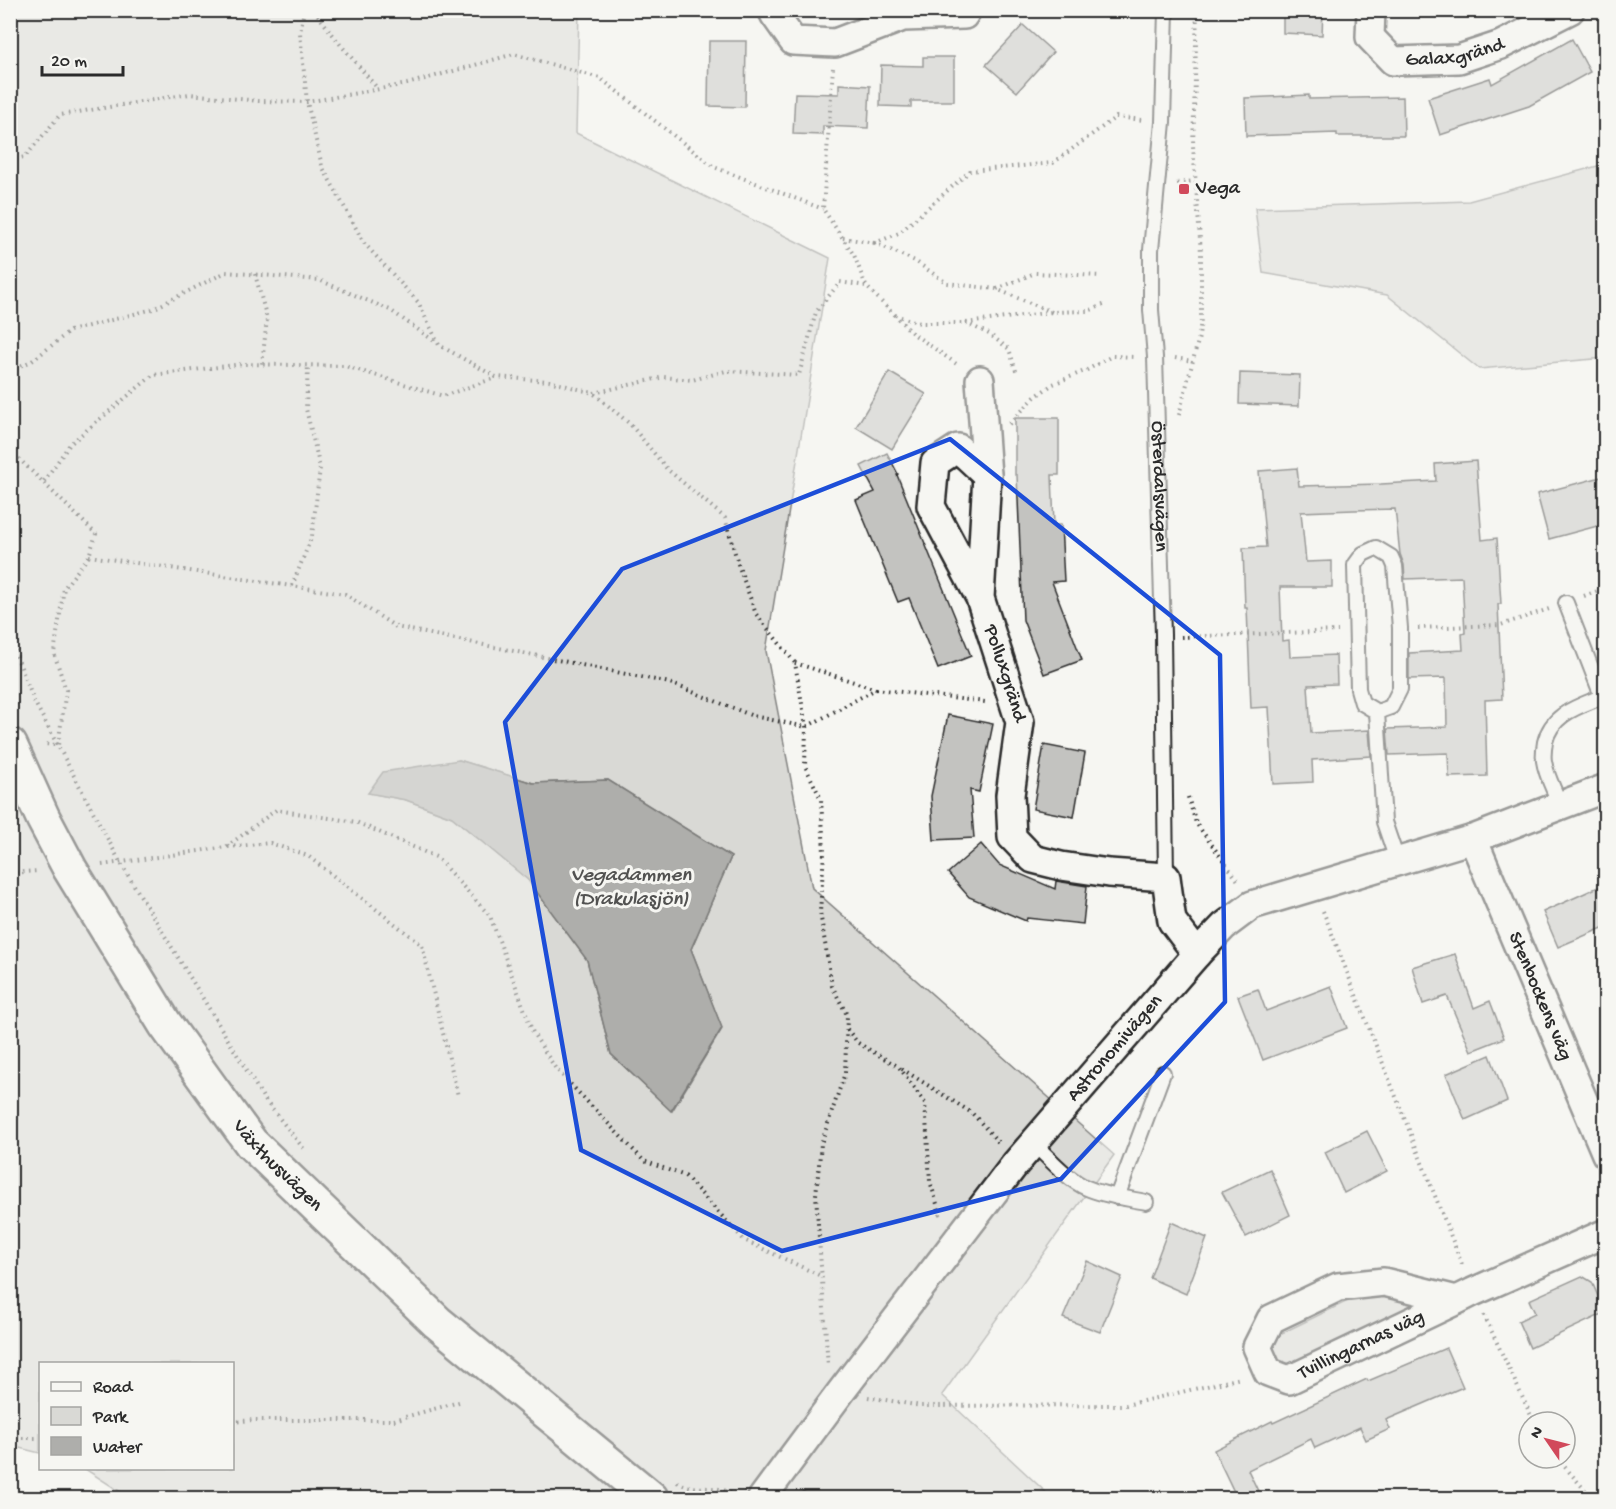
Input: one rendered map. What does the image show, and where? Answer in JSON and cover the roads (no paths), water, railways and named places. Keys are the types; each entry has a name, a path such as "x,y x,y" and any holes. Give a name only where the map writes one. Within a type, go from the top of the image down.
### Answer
{"street":[{"path":"774,10 774,15 793,41 835,44 903,17 964,15 967,10"},
{"name":"Galaxgränd","path":"1371,10 1370,37 1393,62 1459,59 1502,45 1570,10"},
{"name":"Polluxgränd","path":"980,380 986,465 980,598"},
{"name":"Polluxgränd","path":"986,465 958,448 935,463 931,506 980,598 1020,722 1010,795 1012,837 1033,859 1061,866 1109,873 1166,877"},
{"name":"Växthusvägen","path":"10,745 43,818 70,869 165,1024 250,1143 437,1322 660,1488"},
{"name":"Astronomivägen","path":"749,1497 840,1392 1016,1163 1197,954 1224,926 1252,905 1473,839 1605,788"},
{"name":"Stenbockens väg","path":"1473,839 1605,1154"},
{"name":"Österdalsvägen","path":"1166,877 1172,921 1197,954"},
{"name":"Tvillingarnas väg","path":"1465,1296 1384,1282 1338,1287 1271,1319 1257,1347 1268,1372 1289,1380 1465,1296 1605,1233"}],"lane":[{"name":"Österdalsvägen","path":"1166,10 1163,122 1151,250 1151,310 1155,357 1163,635 1166,877"},
{"path":"1376,548 1391,557 1395,566 1400,628 1400,689 1391,707 1377,712 1368,709 1362,703 1358,689 1355,565 1363,554 1376,548"},
{"path":"1560,805 1544,761 1547,734 1564,713 1604,695 1566,603"},
{"path":"1377,712 1384,822 1398,863"},
{"path":"1117,1197 1163,1073"},
{"path":"1034,1143 1061,1170 1085,1188 1146,1202"}],"water":[{"name":"Vegadammen (Drakulasjön)","path":"459,760 533,783 608,780 731,857 691,949 722,1028 671,1111 611,1054 587,960 528,880 452,817 406,800 368,793 383,772"}],"place":[{"name":"Vega","path":"1184,189"}]}
